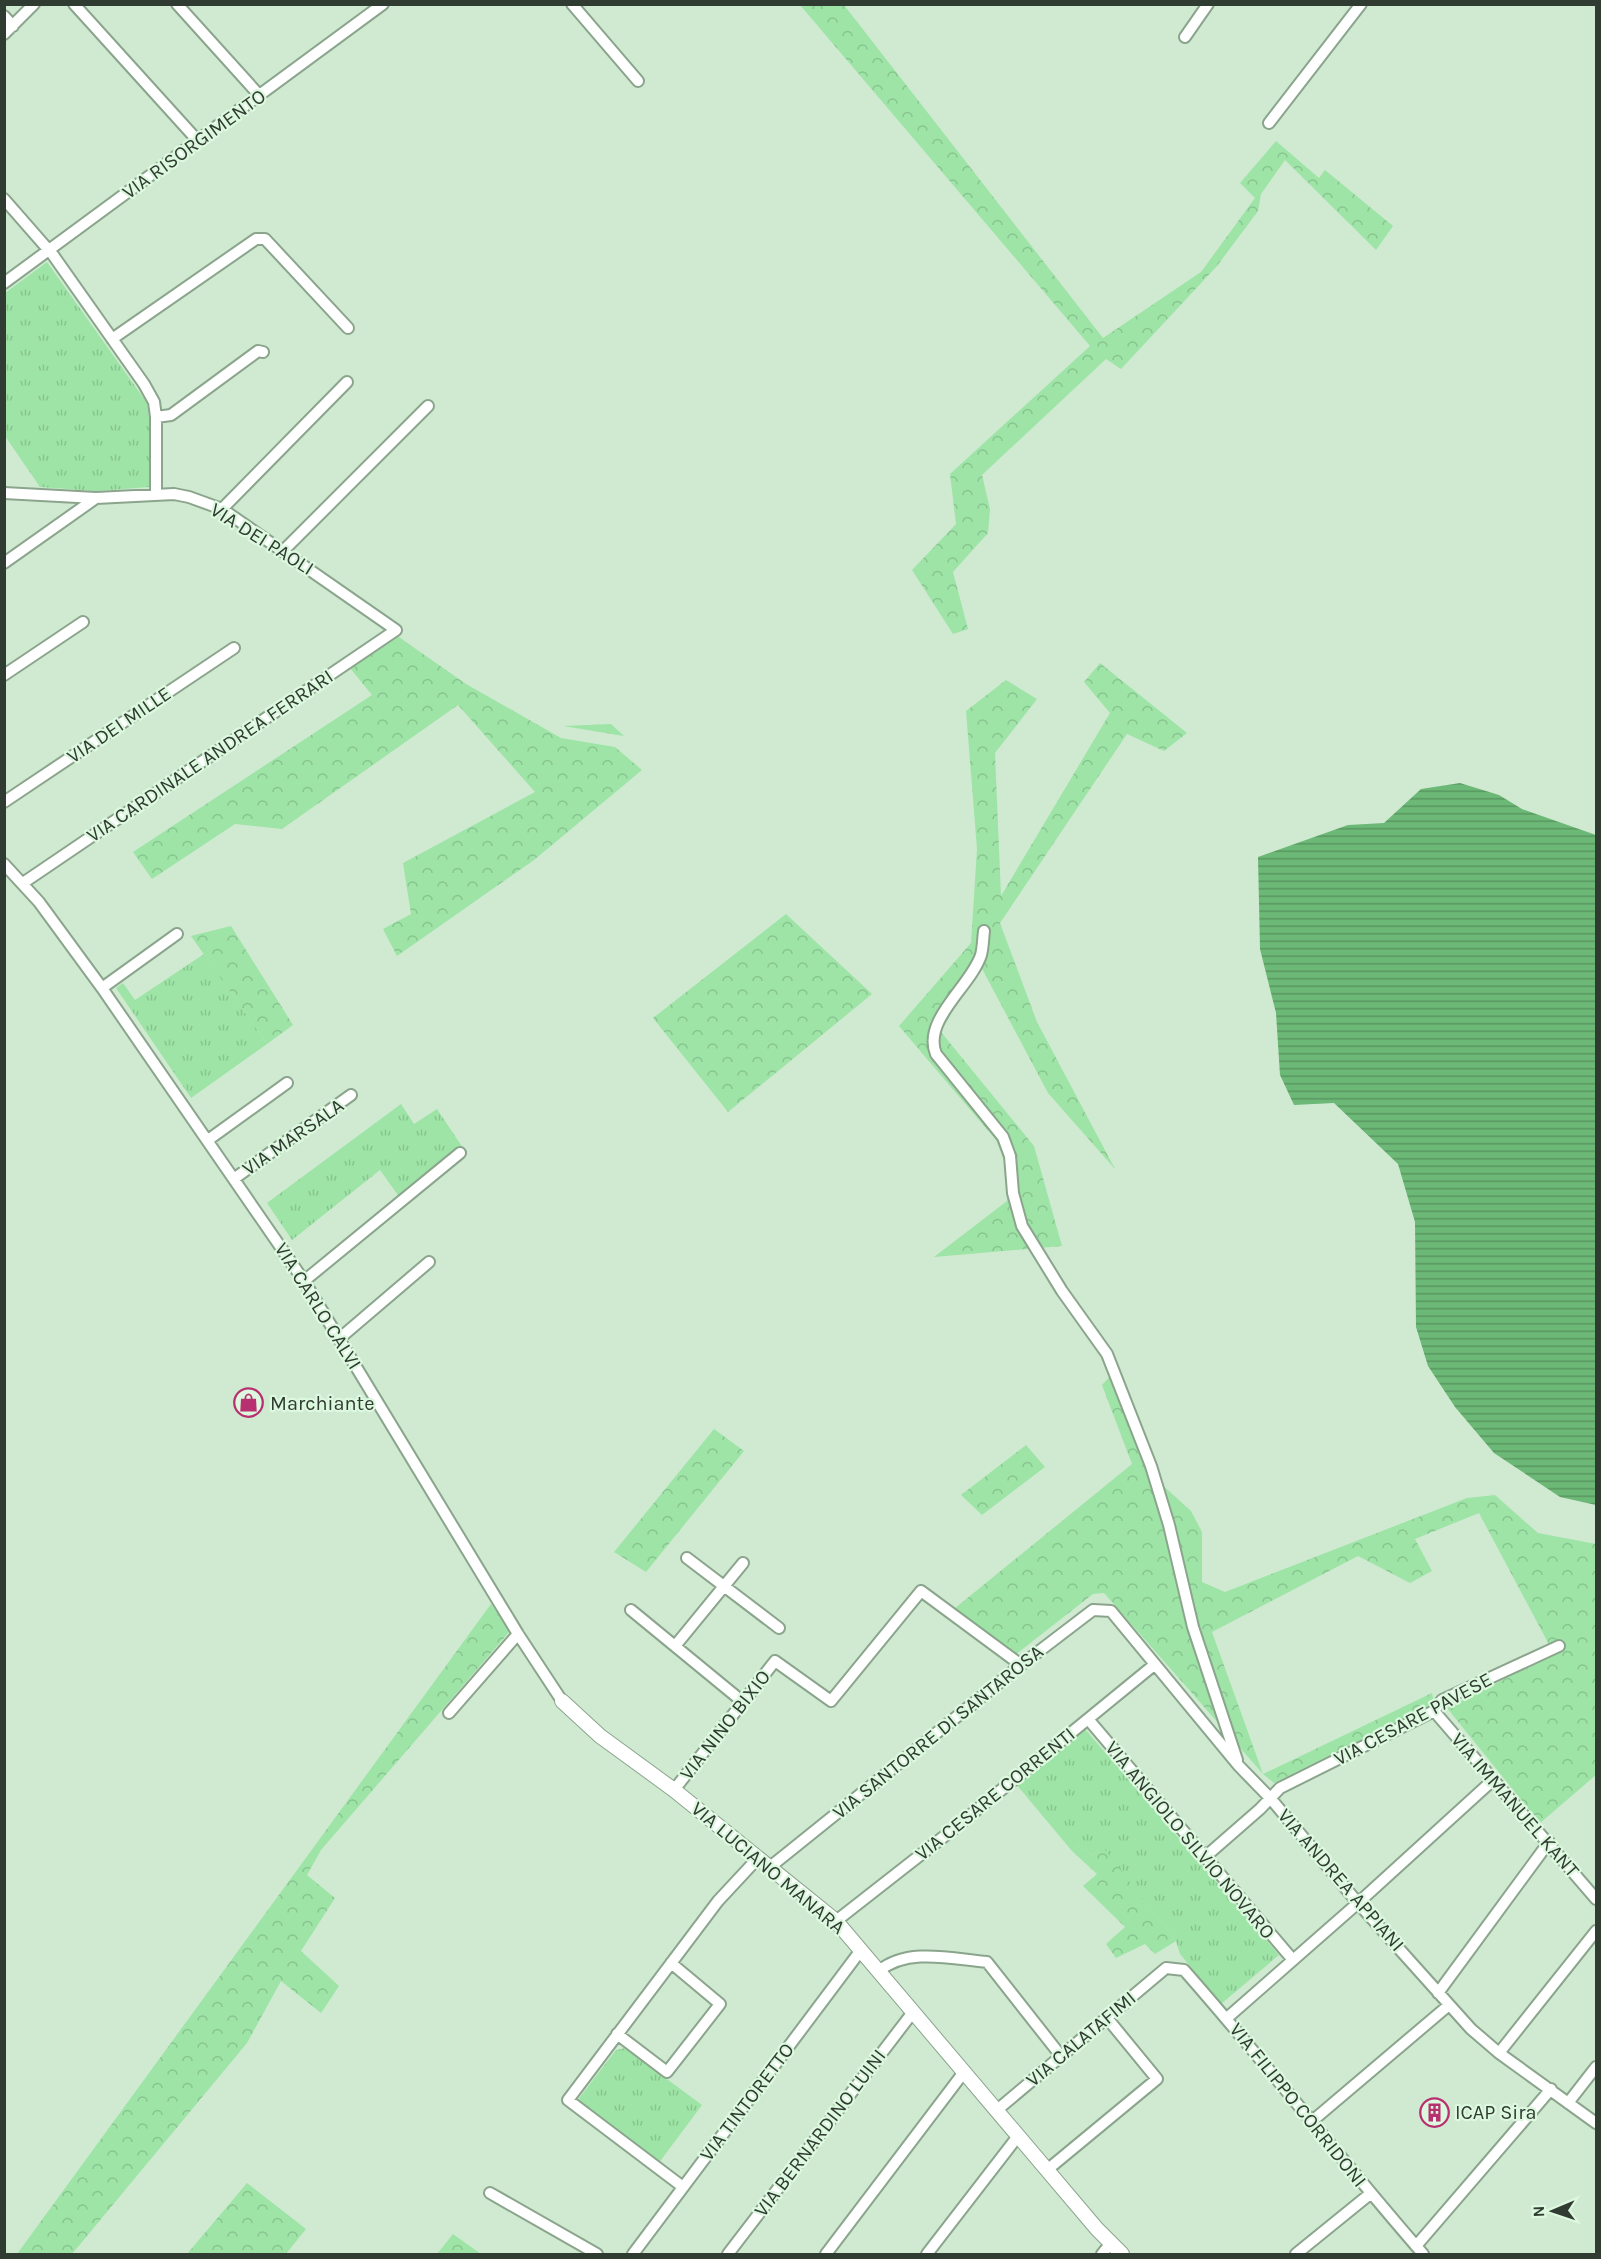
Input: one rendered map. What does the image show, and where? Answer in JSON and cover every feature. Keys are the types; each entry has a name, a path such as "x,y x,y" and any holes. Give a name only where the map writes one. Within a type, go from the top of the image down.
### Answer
{"main road":[{"name":"VIA LUCIANO MANARA","path":"562,1701 600,1736 674,1790 836,1921 1047,2170 1106,2249 1122,2254"}],"street":[{"path":"4,34 34,4"},
{"path":"74,4 198,141"},
{"path":"177,4 260,96"},
{"name":"VIA RISORGIMENTO","path":"4,283 383,4"},
{"path":"572,4 638,81"},
{"path":"1185,37 1208,4"},
{"path":"1269,123 1361,4"},
{"path":"4,16 15,23"},
{"path":"4,199 49,251 144,384 154,402 156,494"},
{"path":"112,339 256,239 265,239 348,328"},
{"path":"156,417 171,416 258,351 263,352"},
{"path":"222,509 347,382"},
{"path":"284,550 428,406"},
{"name":"VIA DEI PAOLI","path":"4,493 96,498 156,494 189,497 222,509 396,630"},
{"path":"4,563 96,498"},
{"path":"4,675 83,622"},
{"name":"VIA CARDINALE ANDREA FERRARI","path":"23,883 396,630"},
{"name":"VIA DEI MILLE","path":"4,802 234,648"},
{"name":"VIA CARLO CALVI","path":"4,864 23,883 102,988 304,1281 518,1634"},
{"path":"984,932 981,955 937,1024 932,1044 936,1054 1003,1137 1010,1156 1013,1193 1022,1226 1062,1291 1107,1353 1157,1486 1169,1525 1193,1627 1239,1766"},
{"path":"102,988 177,934"},
{"path":"208,1140 287,1083"},
{"name":"VIA MARSALA","path":"235,1178 351,1095"},
{"path":"304,1281 460,1153"},
{"path":"340,1338 429,1262"},
{"path":"687,1558 779,1628"},
{"path":"675,1646 743,1563"},
{"name":"VIA NINO BIXIO","path":"674,1790 775,1661 831,1701 921,1592 1021,1665"},
{"path":"631,1610 743,1701"},
{"name":"VIA SANTORRE DI SANTAROSA","path":"770,1867 1093,1610 1111,1611"},
{"name":"VIA ANDREA APPIANI","path":"1111,1611 1239,1766 1271,1799 1358,1903 1471,2029 1499,2053 1596,2123"},
{"path":"449,1713 518,1634"},
{"name":"VIA LUCIANO MANARA","path":"518,1634 562,1701"},
{"name":"VIA CESARE PAVESE","path":"1205,1857 1271,1799 1280,1788 1434,1711 1442,1700 1559,1646"},
{"name":"VIA CESARE CORRENTI","path":"836,1921 951,1831 1154,1665"},
{"name":"VIA IMMANUEL KANT","path":"1434,1711 1596,1899"},
{"name":"VIA ANGIOLO SILVIO NOVARO","path":"1088,1719 1293,1960"},
{"path":"1227,2018 1493,1780"},
{"path":"1438,1992 1549,1842"},
{"path":"683,2187 568,2100 718,1901 758,1858"},
{"path":"1499,2053 1596,1931"},
{"name":"VIA TINTORETTO","path":"633,2254 861,1950"},
{"path":"879,1971 888,1964 911,1956 987,1962 1061,2056"},
{"path":"617,2034 667,2072 720,2004 671,1963"},
{"name":"VIA FILIPPO CORRIDONI","path":"1166,1968 1184,1970 1227,2018 1419,2250"},
{"name":"VIA CALATAFIMI","path":"997,2110 1166,1968"},
{"path":"1311,2122 1449,2005"},
{"name":"VIA BERNARDINO LUINI","path":"728,2254 913,2012"},
{"path":"1047,2170 1157,2079 1107,2018"},
{"path":"1568,2103 1596,2067"},
{"path":"826,2254 964,2072"},
{"path":"1419,2250 1551,2090"},
{"path":"927,2254 1018,2136"},
{"path":"490,2193 597,2254"},
{"path":"1296,2254 1370,2193"}],"green space":[{"path":"800,5 844,5 1103,338 1201,272 1255,198 1240,183 1276,141 1319,178 1325,170 1393,226 1376,250 1285,160 1261,194 1258,211 1217,266 1121,369 1106,359 982,475 990,509 988,533 953,572 968,629 953,634 912,570 956,524 950,474 1090,346"},
{"path":"47,262 147,403 149,487 96,491 40,487 5,436 5,293"},
{"path":"396,635 466,684 561,738 615,747 642,770 534,860 397,956 383,929 411,914 403,863 535,792 458,705 282,829 235,824 152,879 133,852 372,695 350,668"},
{"path":"1100,663 1187,733 1164,751 1127,734 1000,923 1037,1022 1115,1169 1048,1093 979,963 941,1032 1034,1146 1062,1246 934,1257 1007,1201 1005,1163 996,1140 899,1026 971,943 977,849 966,711 1006,680 1037,699 995,753 1001,896 1110,713 1084,682"},
{"path":"611,724 624,736 563,726"},
{"path":"786,914 872,994 728,1112 653,1018"},
{"path":"231,926 293,1025 267,1044 191,936"},
{"path":"204,954 267,1044 191,1098 116,988 123,983 135,1000"},
{"path":"401,1104 414,1124 437,1109 463,1148 400,1198 380,1170 292,1240 267,1203"},
{"path":"1114,1372 1159,1482 1191,1511 1202,1532 1202,1582 1225,1592 1467,1498 1495,1495 1538,1533 1596,1544 1596,1775 1540,1823 1447,1708 1554,1654 1479,1513 1415,1539 1432,1571 1410,1583 1358,1556 1212,1632 1263,1774 1104,1593 1093,1594 1015,1655 954,1609 1132,1464 1102,1385"},
{"path":"714,1429 744,1451 646,1572 614,1552"},
{"path":"1026,1445 1045,1467 982,1515 961,1495"},
{"path":"491,1604 510,1631 321,1850 307,1875 335,1898 301,1951 339,1986 321,2013 281,1981 247,2043 72,2254 17,2254"},
{"path":"1432,1693 1434,1702 1431,1705 1274,1783 1263,1774"},
{"path":"1084,1728 1279,1955 1221,2004 1180,1954 1176,1941 1102,1847 1093,1855 1079,1845 1072,1851 1016,1784"},
{"path":"1079,1845 1093,1855 1102,1846 1176,1941 1155,1954 1145,1944 1116,1958 1106,1944 1125,1927 1083,1886 1097,1874 1072,1851"},
{"path":"625,2048 702,2105 658,2164 577,2101 616,2050"},
{"path":"247,2183 306,2229 286,2254 187,2254"},
{"path":"453,2234 481,2254 437,2254"}],"shaded area":[{"path":"1460,783 1499,795 1522,809 1596,835 1596,1505 1560,1497 1494,1453 1455,1407 1428,1366 1416,1327 1415,1222 1398,1164 1334,1103 1294,1105 1280,1075 1276,1013 1260,949 1258,857 1348,825 1384,823 1421,789"}],"place":[{"name":"Marchiante","path":"249,1403"},
{"name":"ICAP Sira","path":"1434,2112"}]}
